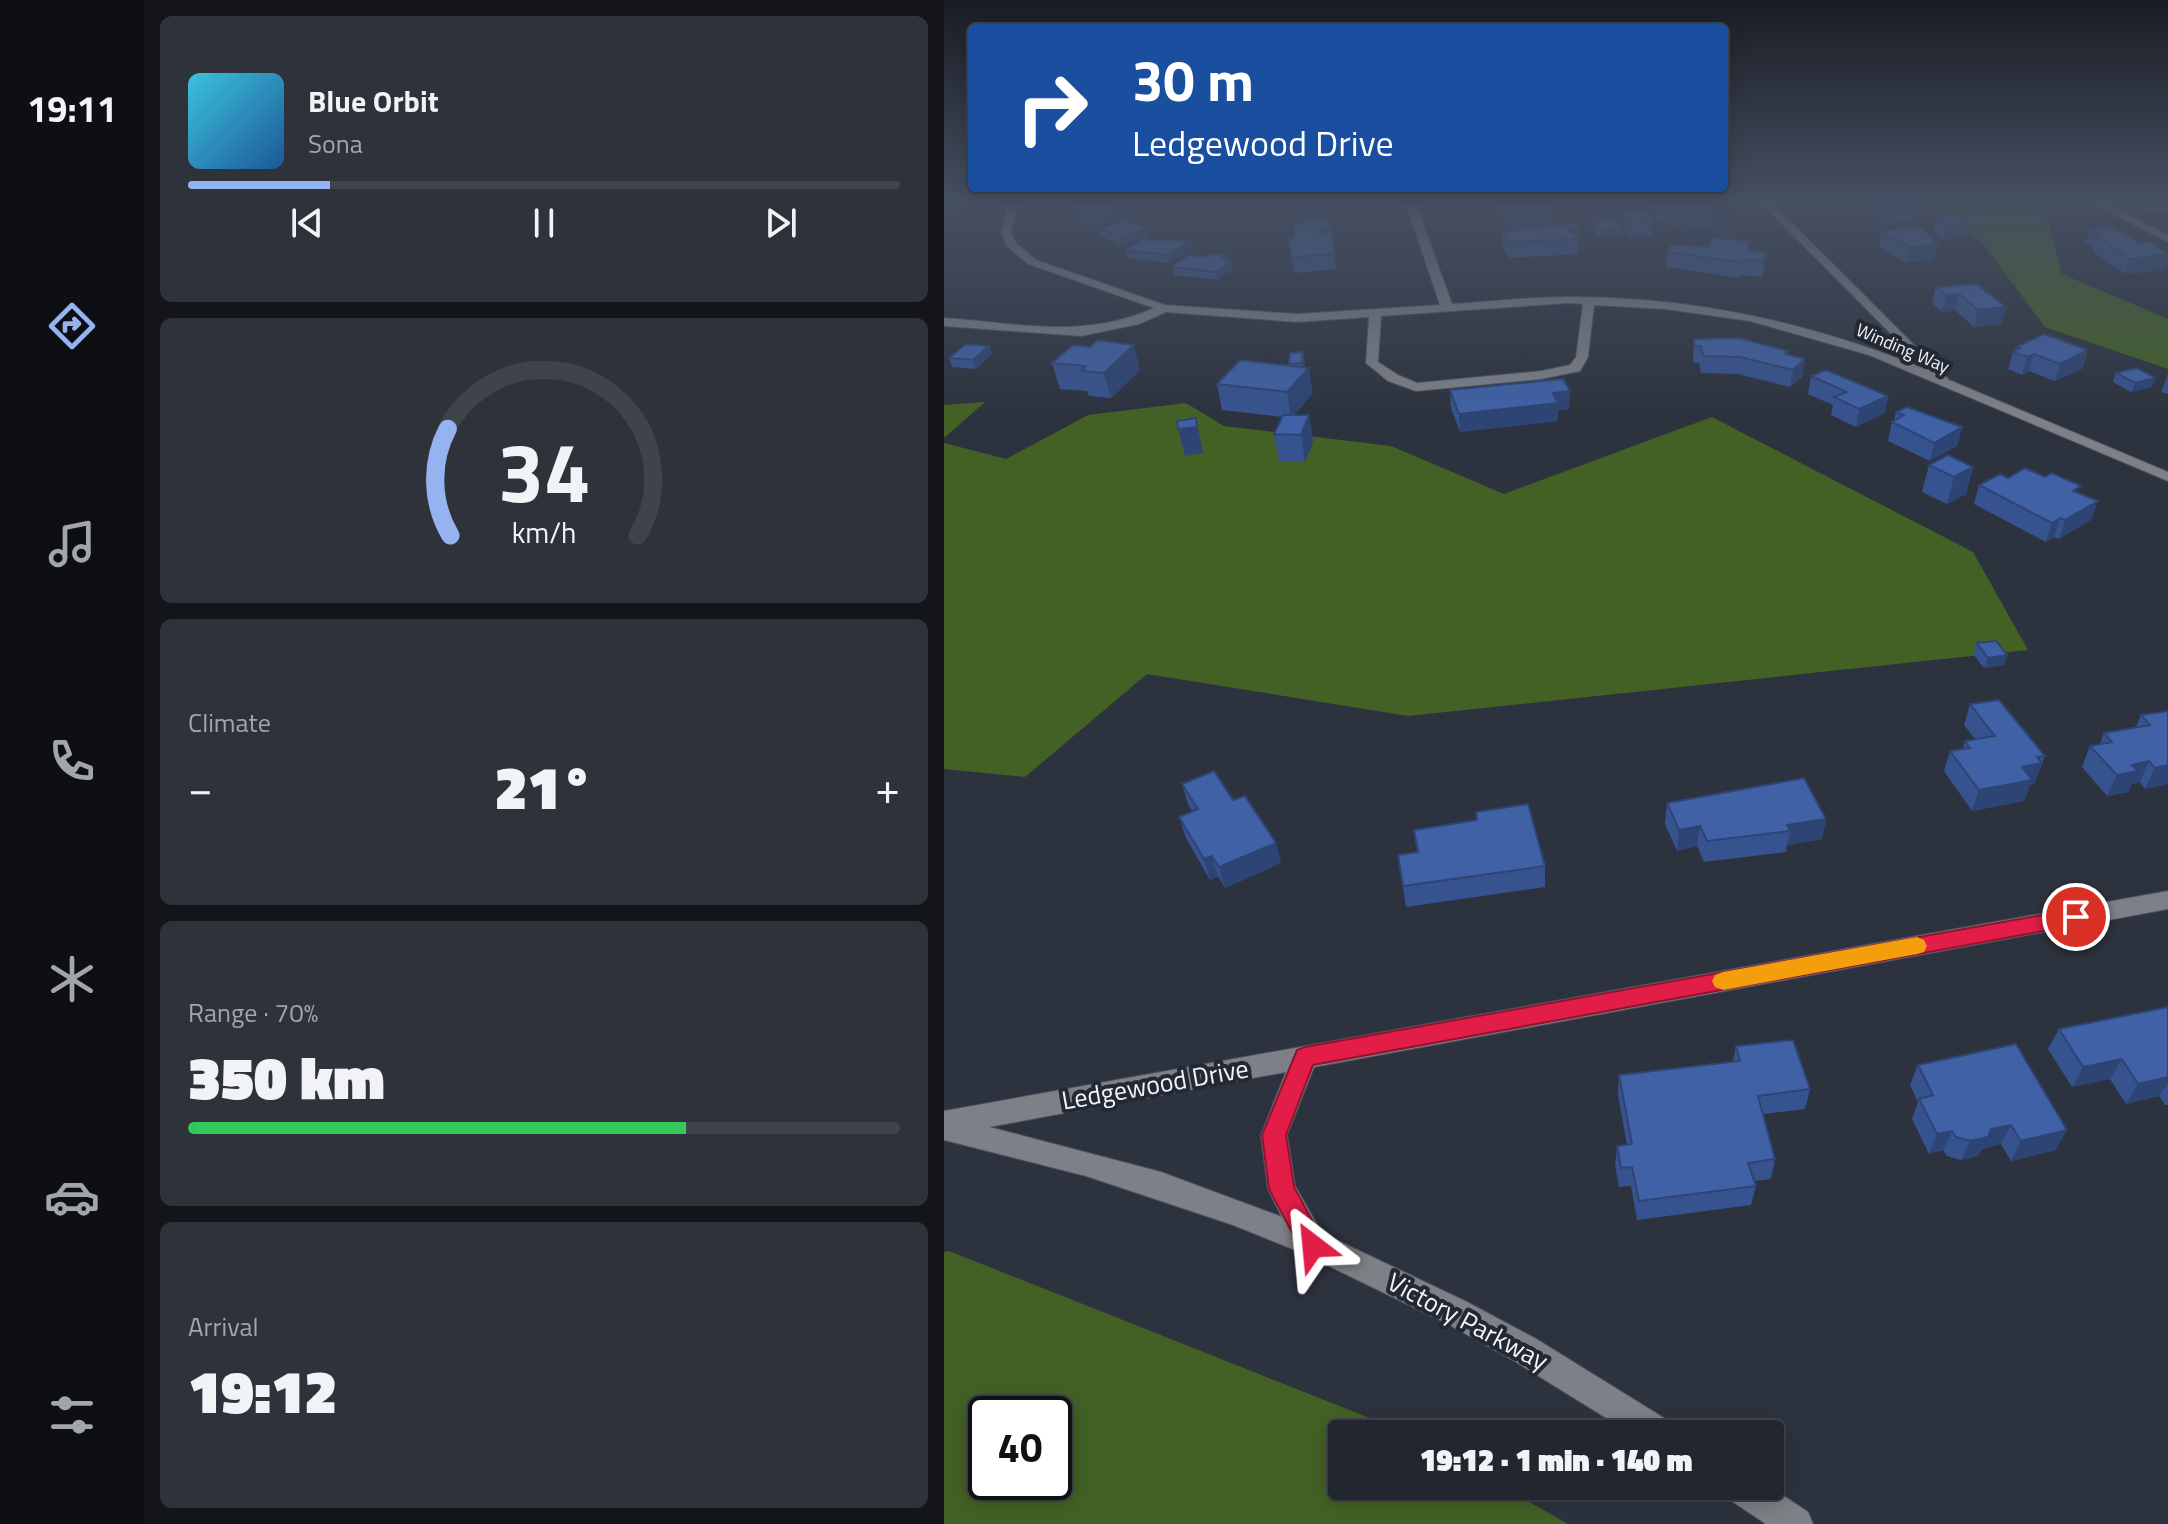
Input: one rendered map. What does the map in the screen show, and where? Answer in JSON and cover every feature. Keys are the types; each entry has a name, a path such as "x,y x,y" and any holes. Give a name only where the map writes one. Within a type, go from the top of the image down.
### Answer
{"street":[{"path":"1054,272 1164,308"},
{"path":"1435,272 1446,305"},
{"path":"1837,272 1924,357 1948,386"},
{"path":"1375,313 1372,363 1393,378 1416,387 1541,375 1575,368 1582,357 1589,300"},
{"name":"Winding Way","path":"944,322 1085,334 1130,323 1164,308 1297,318 1446,305 1589,300 1708,310 1792,327 1873,352 2168,477"},
{"name":"Ledgewood Drive","path":"944,1125 2168,900"},
{"path":"1305,1057 1274,1135 1282,1189 1313,1246"},
{"name":"Victory Parkway","path":"944,1125 1088,1163 1247,1217 1437,1303 1585,1383 1640,1420"},
{"path":"1760,1500 1796,1524"}],"green space":[{"path":"2004,272 2062,272 2168,319 2168,369 2045,327"},
{"path":"985,402 944,438 944,405"},
{"path":"1186,403 1224,426 1391,446 1504,494 1712,417 1973,552 2028,650 1408,716 1147,674 1025,777 944,769 944,443 1006,459 1088,415"},
{"path":"949,1251 1375,1420 1328,1420 1328,1500 1526,1500 1568,1524 944,1524 944,1252"}],"building":[{"path":"1976,284 2006,307 1978,310 1959,294 1946,295 1936,287"},
{"path":"2044,334 2088,350 2060,364 2034,354 2027,357 2013,352 2020,348 2016,347"},
{"path":"1739,338 1788,351 1785,354 1805,359 1793,370 1740,357 1703,356 1701,346 1694,346 1694,339"},
{"path":"1097,340 1134,345 1104,373 1081,371 1086,366 1052,363 1073,345 1090,347"},
{"path":"966,344 989,346 973,360 949,358"},
{"path":"1303,352 1302,363 1289,364 1290,353"},
{"path":"1240,360 1309,368 1287,392 1217,384"},
{"path":"2137,368 2155,378 2135,383 2116,373"},
{"path":"1826,370 1888,396 1859,409 1834,397 1847,392 1811,376"},
{"path":"1563,379 1570,391 1553,393 1558,403 1459,414 1450,390"},
{"path":"1907,407 1962,427 1934,443 1892,422 1904,415 1896,412"},
{"path":"1283,415 1309,415 1301,435 1274,434"},
{"path":"1196,418 1197,427 1178,429 1177,421"},
{"path":"1948,455 1973,467 1954,477 1929,465"},
{"path":"2025,468 2045,477 2052,473 2081,486 2073,491 2098,501 2065,520 2060,518 2052,523 1979,485 2000,474 2008,478"},
{"path":"1996,641 2007,655 1988,658 1977,643"},
{"path":"1999,700 2045,756 2037,757 2042,763 2022,767 2032,780 1979,790 1950,751 1970,748 1965,741 1995,736 1970,704"},
{"path":"2168,711 2168,765 2155,768 2149,761 2132,765 2138,771 2117,775 2090,746 2112,742 2104,733 2150,725 2141,715"},
{"path":"1214,771 1233,800 1245,796 1276,843 1219,867 1212,856 1204,859 1179,817 1198,809 1182,784"},
{"path":"1804,778 1826,819 1787,825 1790,831 1707,841 1700,826 1679,830 1667,803"},
{"path":"1528,804 1545,866 1403,886 1398,855 1418,852 1414,830 1477,820 1476,812"},
{"path":"2168,1007 2168,1077 2138,1084 2122,1059 2083,1067 2059,1029"},
{"path":"1793,1040 1810,1089 1758,1096 1775,1159 1748,1163 1756,1186 1639,1201 1632,1167 1621,1168 1617,1146 1632,1144 1619,1075 1740,1061 1736,1046"},
{"path":"2016,1044 2067,1130 2021,1141 2011,1125 1991,1129 1988,1137 1970,1141 1956,1137 1952,1131 1937,1134 1919,1099 1933,1095 1918,1065"}],"slow traffic":[{"path":"1723,981 1917,946"}],"route":[{"path":"1313,1246 1282,1189 1274,1135 1305,1057 2076,917"}]}
